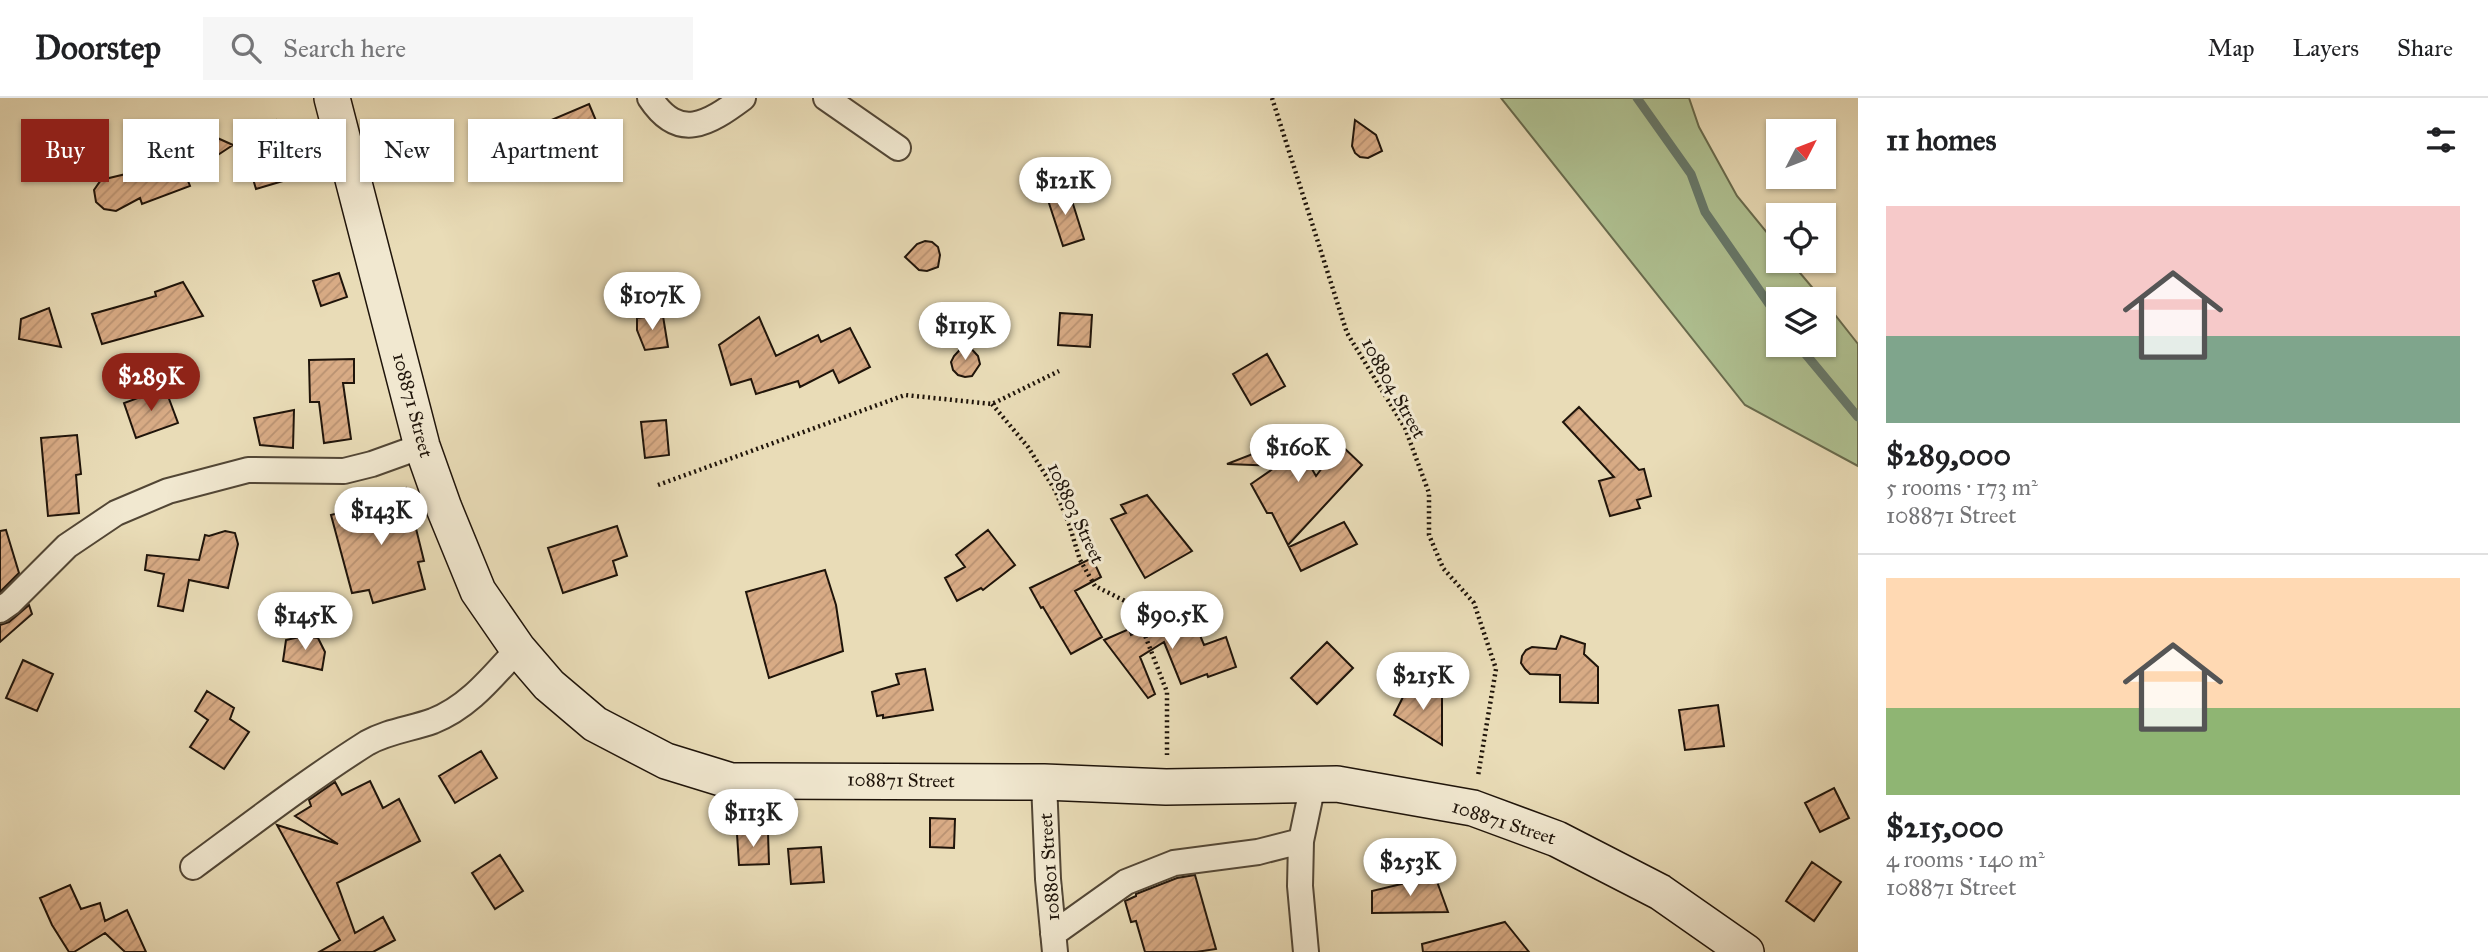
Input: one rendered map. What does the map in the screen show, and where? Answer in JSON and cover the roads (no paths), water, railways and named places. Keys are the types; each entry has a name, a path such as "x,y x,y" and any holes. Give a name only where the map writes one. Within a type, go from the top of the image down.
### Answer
{"street":[{"name":"108871 Street","path":"332,98 422,446 478,591 517,649 549,685 595,724 666,761 731,781 1044,782 1166,787 1337,783 1473,808 1557,839 1660,892 1746,952"},
{"path":"650,98 661,114 684,126 698,124 725,111 743,98"},
{"path":"826,98 898,148"},
{"path":"0,610 67,546 116,513 167,491 247,470 344,471 373,464 422,446"},
{"path":"193,867 370,741 399,729 429,722 464,705 517,649"},
{"name":"108801 Street","path":"1044,782 1054,943"},
{"path":"1306,952 1300,887 1301,841 1313,783"},
{"path":"1054,943 1126,882 1174,863 1258,852 1301,841"}],"waterway":[{"path":"1637,98 1691,174 1705,212 1766,300"},
{"path":"1808,357 1858,417"}]}
